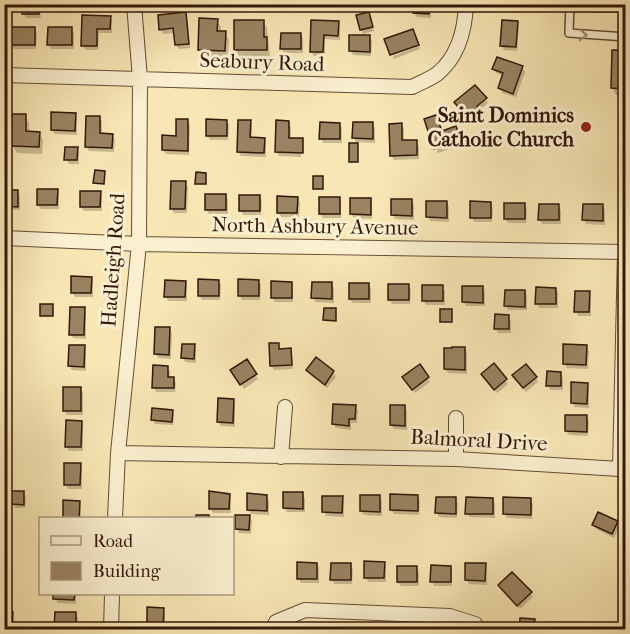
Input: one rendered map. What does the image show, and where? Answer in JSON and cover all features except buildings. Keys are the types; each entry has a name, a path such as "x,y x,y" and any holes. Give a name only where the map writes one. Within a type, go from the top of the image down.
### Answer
{"street":[{"name":"Hadleigh Road","path":"115,517 118,453 139,244 140,79 134,4"},
{"name":"Seabury Road","path":"4,75 412,87 438,73 455,53 462,34 466,4"},
{"name":"North Ashbury Avenue","path":"4,238 139,244 625,252"},
{"name":"Balmoral Drive","path":"118,453 456,459 620,469 625,252"},
{"path":"281,457 285,407"},
{"path":"456,418 456,459"},
{"path":"111,630 112,595"},
{"path":"273,630 276,622 305,610 450,616 475,624"}],"lane":[{"path":"626,8 570,6 569,33 626,37"}],"place":[{"name":"Saint Dominics Catholic Church","path":"586,127"}]}
